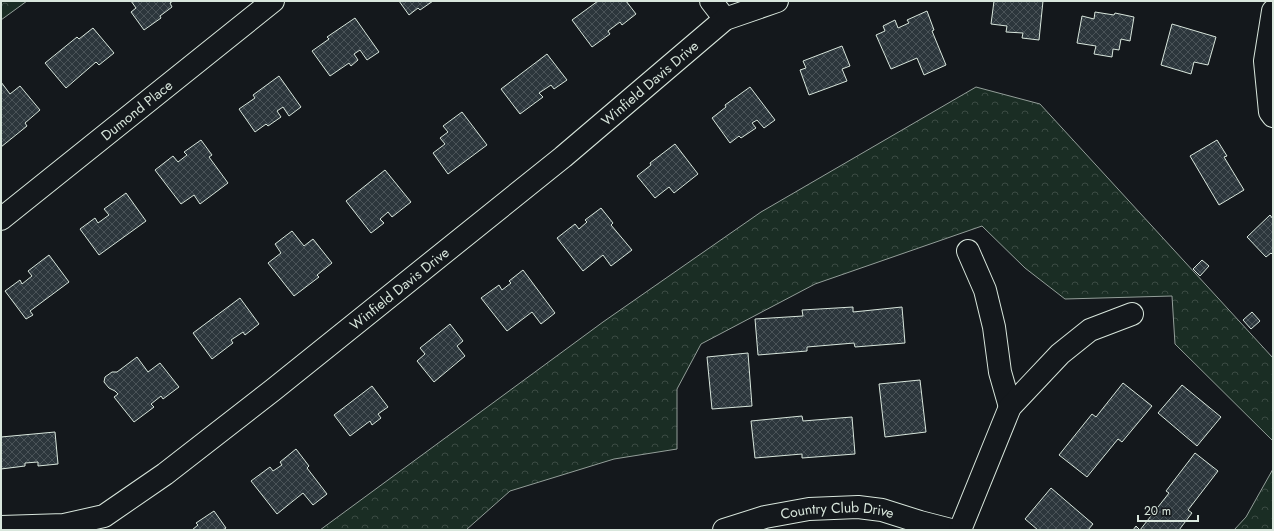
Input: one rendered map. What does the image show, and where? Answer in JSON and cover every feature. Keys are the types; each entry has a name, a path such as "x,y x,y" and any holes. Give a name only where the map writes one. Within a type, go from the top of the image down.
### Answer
{"street":[{"name":"Dumond Place","path":"1,219 273,1"},
{"path":"711,1 725,19"},
{"name":"Winfield Davis Drive","path":"1,527 64,525 104,516 159,478 274,390 563,157 725,19 777,1"},
{"path":"1273,11 1265,61 1270,112 1273,116"},
{"path":"968,251 985,290 994,327 1000,372 1010,407"},
{"path":"960,530 1010,407 1060,354 1090,330 1132,314"},
{"name":"Country Club Drive","path":"724,530 765,517 783,522 809,509 858,508 882,510 919,526 951,530"}],"green space":[{"path":"1,1 27,1 1,20"},
{"path":"976,87 1040,104 1273,358 1273,441 1175,344 1172,296 1065,299 1025,268 982,226 815,284 701,344 677,389 677,449 614,459 510,491 466,530 320,530 603,322 761,212"},
{"path":"1273,469 1273,530 1234,530 1246,517"}],"building":[{"path":"131,1 173,1 170,3 172,7 160,16 161,18 144,30 131,12 136,8"},
{"path":"399,1 433,1 420,10 418,8 409,15"},
{"path":"598,1 626,1 636,14 622,25 620,22 608,31 610,34 592,47 572,20"},
{"path":"994,1 1043,1 1039,40 1022,38 1023,33 1006,32 1007,26 991,24"},
{"path":"927,11 934,30 932,31 946,65 924,75 917,58 891,69 876,35 885,31 883,26 895,20 898,28 909,23 907,20"},
{"path":"1095,12 1114,15 1115,13 1134,17 1130,41 1121,39 1119,50 1113,49 1112,57 1094,54 1096,46 1077,43 1082,16 1094,19"},
{"path":"355,18 379,52 367,60 360,50 354,54 358,60 351,66 349,63 330,76 312,51 329,39 327,37"},
{"path":"1172,24 1216,37 1208,65 1194,62 1191,74 1161,65"},
{"path":"93,28 114,53 99,65 96,62 66,88 45,63 77,37 79,39"},
{"path":"842,46 850,66 842,69 847,81 809,95 800,70 806,68 803,61"},
{"path":"547,54 567,80 554,89 551,85 539,93 543,97 520,114 501,89"},
{"path":"279,76 301,107 289,116 283,107 277,111 281,117 268,126 266,124 255,132 239,109 255,98 253,95"},
{"path":"1,82 10,94 20,86 40,110 25,123 27,126 1,147"},
{"path":"750,87 775,120 764,128 757,120 752,123 756,128 741,138 739,136 730,143 712,118 726,107 725,105"},
{"path":"462,112 487,145 448,174 433,153 445,144 440,138 448,132 443,126"},
{"path":"201,140 212,155 209,157 228,183 200,204 194,195 181,204 155,170 173,156 178,162 187,155 184,152"},
{"path":"1217,140 1227,156 1224,157 1244,190 1219,205 1190,156"},
{"path":"675,144 698,174 674,193 669,187 655,198 637,176 651,165 650,163"},
{"path":"385,170 411,202 392,217 388,212 380,219 384,223 371,233 346,201"},
{"path":"126,193 146,221 99,255 80,229 95,218 98,223 109,215 104,209"},
{"path":"601,208 613,223 611,225 632,250 611,266 603,255 583,271 557,238 575,224 579,229 587,222 585,220"},
{"path":"1270,215 1273,219 1273,255 1271,253 1266,257 1247,237"},
{"path":"292,231 304,246 313,239 332,263 317,275 319,277 294,296 268,263 281,253 275,244"},
{"path":"49,255 69,282 30,311 33,315 26,319 5,291 20,280 22,284 32,276 28,271"},
{"path":"1202,260 1209,266 1200,276 1193,269"},
{"path":"523,270 555,313 541,324 532,312 507,331 481,298 499,285 502,290 511,283 509,281"},
{"path":"240,298 259,324 245,335 243,332 231,340 233,343 212,359 193,333"},
{"path":"853,307 853,312 902,307 905,343 855,347 854,343 807,347 807,351 758,355 755,319 803,316 802,310"},
{"path":"1252,312 1260,321 1251,329 1243,320"},
{"path":"450,324 463,341 457,346 465,356 434,382 417,361 425,354 420,348"},
{"path":"748,353 752,406 712,409 707,357"},
{"path":"137,357 148,372 160,363 179,387 163,399 161,396 151,404 154,407 134,422 114,397 118,394 109,388 104,382 105,377 112,372 117,372"},
{"path":"920,380 926,432 885,437 879,384"},
{"path":"1123,383 1152,406 1122,442 1118,439 1087,477 1059,455 1092,414 1096,417"},
{"path":"1182,385 1221,417 1197,446 1158,413"},
{"path":"372,386 388,407 378,414 381,418 372,425 370,421 350,436 334,415"},
{"path":"802,416 803,421 852,417 855,454 802,458 802,454 755,458 751,421"},
{"path":"55,432 58,464 38,466 38,462 25,463 25,466 1,469 1,437"},
{"path":"296,449 309,466 307,468 327,494 313,505 303,493 277,514 251,481 270,467 273,471 282,465 280,462"},
{"path":"1195,453 1218,471 1188,510 1192,513 1179,530 1140,530 1169,493 1166,491"},
{"path":"1051,488 1093,524 1088,530 1038,530 1025,519"},
{"path":"214,511 226,528 223,530 192,530 198,525 196,523"},
{"path":"1136,526 1140,530 1133,530"}]}
